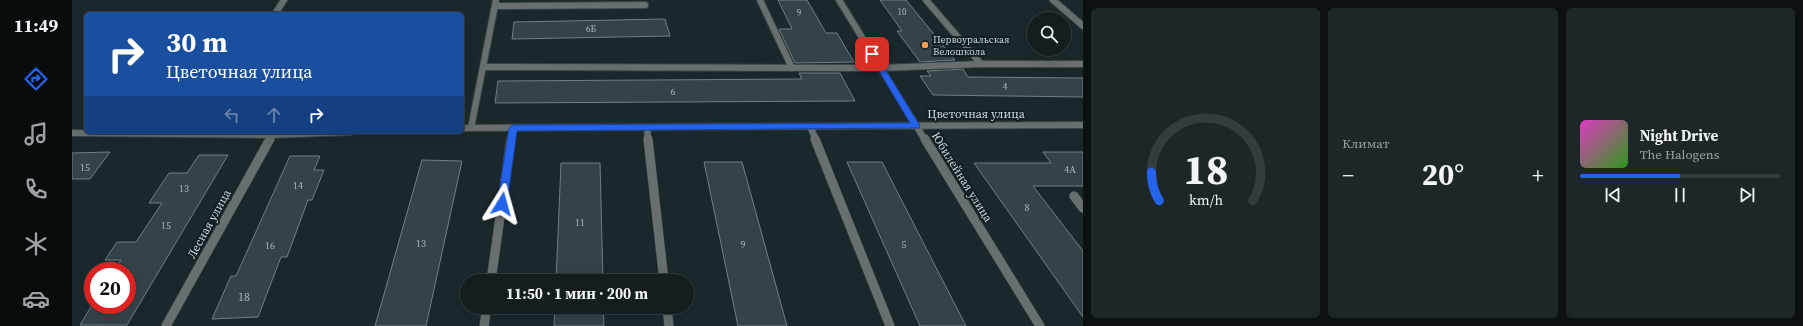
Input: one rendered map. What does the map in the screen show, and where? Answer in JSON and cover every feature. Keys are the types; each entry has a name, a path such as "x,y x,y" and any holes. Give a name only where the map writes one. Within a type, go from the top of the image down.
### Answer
{"street":[{"path":"276,12 284,0"},
{"path":"760,0 792,68"},
{"name":"Юбилейная улица","path":"839,0 1040,326"},
{"path":"926,0 981,64"},
{"path":"1053,0 1083,26"},
{"path":"472,128 496,3 645,5"},
{"path":"483,67 881,68 981,64 1083,64"},
{"name":"Цветочная улица","path":"464,128 1083,125"},
{"path":"810,126 890,326"},
{"path":"648,127 663,274"},
{"path":"492,274 513,128"},
{"path":"72,133 84,133"},
{"path":"172,134 298,134"},
{"name":"Лесная улица","path":"166,326 272,135"},
{"path":"1074,196 1083,208"},
{"path":"484,326 486,314"},
{"path":"668,314 669,326"}],"building":[{"path":"778,0 807,0 826,33 837,33 854,62 795,63 779,29 792,29"},
{"path":"880,0 906,0 955,60 920,62 897,31 902,31"},
{"path":"665,19 670,36 512,39 514,22"},
{"path":"963,69 968,77 1083,78 1083,97 933,95 920,76 931,76 927,71"},
{"path":"799,73 840,73 855,101 495,103 498,81 802,79"},
{"path":"110,152 90,179 72,179 72,153"},
{"path":"1043,152 1083,152 1083,186 1033,186 1083,251 1083,317 974,163 1051,163"},
{"path":"199,155 228,155 136,310 136,262 105,260 117,242 136,242 162,203 149,203 169,173 187,173"},
{"path":"290,156 320,156 314,170 324,170 312,200 308,200 287,257 281,257 258,317 212,319 231,276 236,276"},
{"path":"422,160 462,161 426,326 375,326"},
{"path":"704,162 742,162 787,326 738,326"},
{"path":"847,162 882,162 966,326 920,326"},
{"path":"561,163 600,163 603,274 556,274"},
{"path":"87,314 134,314 127,325 80,325"},
{"path":"555,314 603,314 604,326 554,326"}],"place":[{"name":"Первоуральская Велошкола","path":"925,45"}],"route":[{"path":"502,204 513,128 916,126 872,54"}]}
